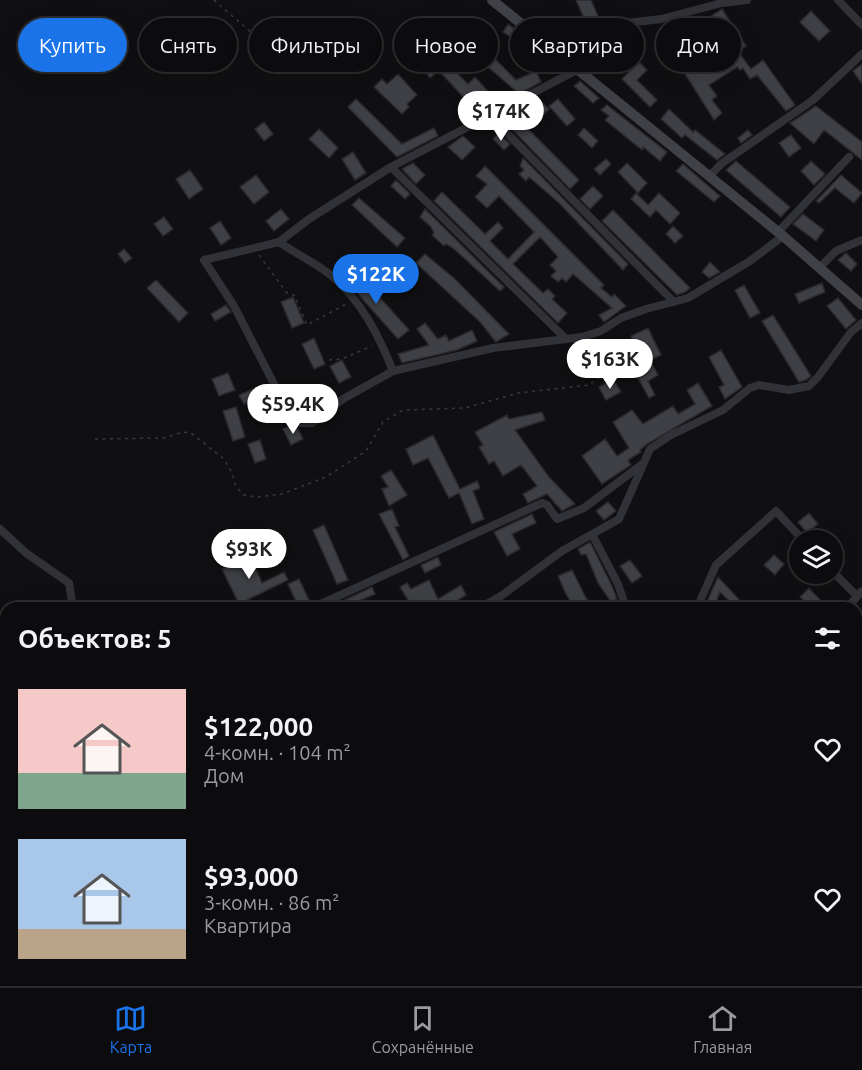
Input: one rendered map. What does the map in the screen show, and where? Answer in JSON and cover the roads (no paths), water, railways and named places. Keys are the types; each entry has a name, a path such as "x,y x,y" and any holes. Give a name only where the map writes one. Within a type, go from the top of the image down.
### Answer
{"street":[{"path":"492,0 514,18"},
{"path":"644,21 661,19 721,1 747,0"},
{"path":"838,0 862,25"},
{"path":"709,177 721,164 813,100 862,54"},
{"path":"573,72 391,167 309,219 279,242 204,260 234,306 294,423 312,423 343,399 393,371 493,348 566,339 601,330 646,309 688,298 720,280 781,234 849,157"},
{"path":"579,72 781,234 862,306"},
{"path":"490,116 674,302"},
{"path":"391,167 566,339"},
{"path":"819,268 836,251 862,240"},
{"path":"279,242 333,277 354,300 381,342 393,371"},
{"path":"490,602 562,551 619,519 650,449 687,426 723,410 750,388 759,385 789,390 808,386 818,377 851,332 862,323"},
{"path":"325,602 542,503 547,505 557,519 584,508 642,464"},
{"path":"700,602 716,565 776,511 794,530"},
{"path":"0,529 26,553 69,583 72,602"},
{"path":"592,536 618,584 624,602"},
{"path":"843,580 860,594"}]}
